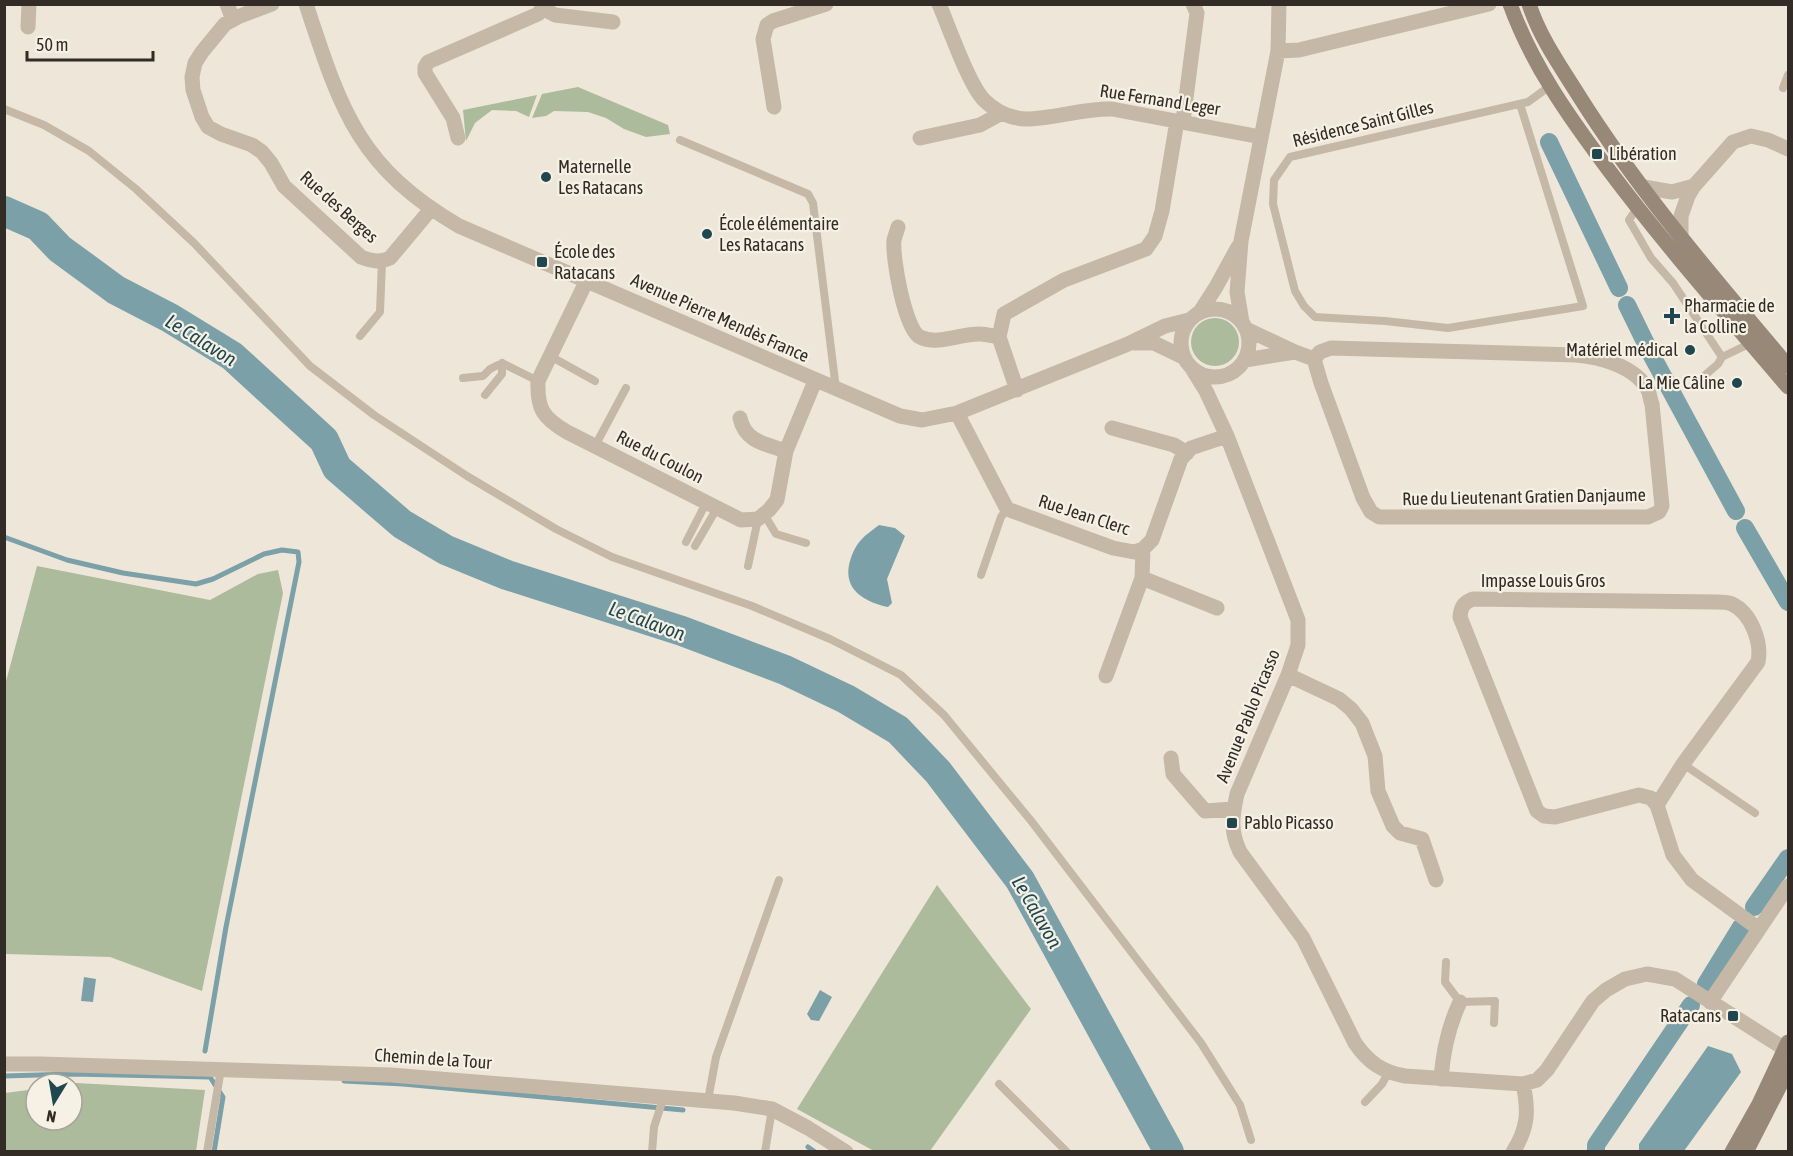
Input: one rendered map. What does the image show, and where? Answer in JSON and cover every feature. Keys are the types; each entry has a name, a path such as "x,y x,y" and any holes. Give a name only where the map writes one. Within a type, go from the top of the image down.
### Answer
{"main road":[{"path":"1510,4 1521,35 1550,86 1637,208 1678,260 1788,387"},
{"path":"1529,4 1544,37 1597,124 1681,239 1788,366"},
{"path":"1732,1152 1759,1104 1787,1046"},
{"path":"1746,1152 1788,1070"}],"street":[{"path":"28,27 29,4"},
{"path":"227,4 233,20"},
{"name":"Rue des Berges","path":"272,4 225,24 214,35 195,63 192,77 193,90 202,117 208,127 220,134 252,145 262,152 284,186 361,257 382,262 390,258 430,209"},
{"name":"Avenue Pierre Mendès France","path":"306,4 345,113 362,142 383,168 430,209 459,226 900,416 922,420 957,413 1194,316"},
{"path":"774,107 763,39 764,31 773,21 825,4"},
{"path":"920,138 980,125 1000,114 983,99 939,4"},
{"path":"1017,390 999,337 1004,314 1064,280 1146,249 1155,236 1180,121 1197,14 1193,4"},
{"path":"1241,241 1216,287 1180,338 1183,357 1193,370 1209,378 1226,376 1234,372 1245,360 1250,345 1237,292 1241,241 1278,51 1279,4"},
{"path":"1278,51 1299,50 1489,4"},
{"path":"458,138 453,118 425,74 428,62 538,14 545,7 555,15 613,21"},
{"name":"Rue Fernand Leger","path":"1000,114 1024,119 1091,108 1112,109 1261,137"},
{"path":"1681,239 1681,216 1688,196 1733,142 1751,136 1759,137 1788,149"},
{"path":"1644,188 1672,192 1694,186"},
{"path":"898,227 894,239 894,258 907,320 913,332 921,338 932,340 980,334 999,337"},
{"path":"538,381 587,280"},
{"path":"1194,316 1218,309 1227,311 1244,325 1295,352 1314,358"},
{"name":"Avenue Pierre Mendès France","path":"1128,344 1154,343 1183,357"},
{"name":"Rue du Lieutenant Gratien Danjaume","path":"1331,348 1576,355 1596,357 1616,364 1637,378 1648,390 1652,404 1662,506 1654,515 1648,517 1379,517 1371,512 1363,498 1314,358 1320,352 1331,348"},
{"path":"1245,360 1295,352"},
{"name":"Avenue Pablo Picasso","path":"1193,370 1227,436 1298,621 1298,645 1288,675 1237,794 1233,809 1233,837 1240,852 1303,938 1364,1056 1388,1073 1523,1084"},
{"path":"1216,412 1219,393 1226,376"},
{"name":"Rue du Coulon","path":"538,381 537,398 542,411 552,423 741,520 761,517"},
{"path":"761,517 777,500 786,450 815,381"},
{"path":"957,413 1007,509"},
{"path":"740,418 743,430 753,439 786,450"},
{"path":"1112,428 1174,445 1187,453 1191,448 1227,436"},
{"name":"Rue Jean Clerc","path":"1007,509 1113,548 1134,552 1143,549 1152,540 1172,480 1181,459 1187,453"},
{"path":"1106,676 1142,578 1143,549"},
{"path":"1142,578 1217,608"},
{"name":"Impasse Louis Gros","path":"1473,599 1717,602 1731,603 1746,618 1759,643 1758,662 1683,764 1657,805 1650,798 1639,795 1555,817 1544,816 1537,811 1460,617 1461,608 1465,602 1473,599"},
{"path":"1288,675 1339,699 1362,723 1375,756 1378,791 1394,826 1400,833 1422,839 1436,880"},
{"path":"1171,758 1173,774 1205,811 1233,809"},
{"path":"1657,805 1673,855 1692,880 1760,929"},
{"path":"1710,1002 1788,886"},
{"path":"1513,1152 1522,1137 1526,1124 1526,1099 1523,1084 1537,1080 1547,1070 1593,1001 1625,979 1647,974 1675,979 1787,1046"},
{"path":"1441,1079 1450,1021 1460,1002"},
{"name":"Chemin de la Tour","path":"4,1065 41,1064 390,1075 708,1100 772,1109 846,1152"}],"lane":[{"path":"1783,88 1788,75"},
{"name":"Résidence Saint Gilles","path":"1520,104 1583,306 1448,328 1315,317 1304,306 1295,291 1273,204 1275,180 1290,157 1528,102 1550,86"},
{"path":"4,109 44,125 89,150 136,189 194,243 310,366 374,415 467,476 556,530 612,558 752,606 830,639 901,675 944,716 1025,813 1202,1042 1240,1106 1251,1140"},
{"path":"680,140 808,194 813,203 836,390"},
{"path":"1637,208 1629,220 1651,258 1673,283 1722,357"},
{"path":"360,336 380,312 382,262"},
{"path":"1704,376 1718,364 1722,357 1751,343"},
{"path":"550,356 595,381"},
{"path":"502,363 538,381"},
{"path":"463,378 483,376 490,369 502,363"},
{"path":"485,395 501,374 502,363"},
{"path":"595,446 626,388"},
{"path":"686,542 711,505"},
{"path":"695,546 711,505"},
{"path":"981,574 1007,509"},
{"path":"761,517 776,534 806,543"},
{"path":"748,566 761,517"},
{"path":"1683,764 1755,813"},
{"path":"708,1100 716,1057 779,880"},
{"path":"1446,962 1445,982 1460,1002 1495,1001 1494,1023"},
{"path":"207,1152 221,1069"},
{"path":"1365,1102 1382,1084 1388,1073"},
{"path":"999,1084 1067,1152"},
{"path":"651,1152 654,1127 664,1096"},
{"path":"765,1152 772,1109"}],"green space":[{"path":"578,87 668,125 670,134 646,137 588,112 554,111 546,116 532,118 542,94"},
{"path":"537,95 529,117 516,111 492,110 475,123 466,141 463,110"},
{"path":"1210,318 1220,318 1232,325 1239,337 1239,347 1232,359 1220,366 1210,366 1195,355 1191,347 1191,337 1202,322"},
{"path":"37,566 210,600 258,574 278,570 283,593 202,991 110,957 5,954 5,685"},
{"path":"937,885 1031,1009 930,1151 874,1151 797,1109"},
{"path":"84,1083 205,1090 196,1151 5,1151 5,1093 24,1091 24,1132 84,1132"}],"water":[{"path":"879,525 895,528 905,536 887,579 892,603 888,607 858,594 848,574 857,545"},
{"path":"84,977 96,979 93,1002 81,1001"},
{"path":"820,990 832,997 819,1021 811,1020 807,1014"},
{"path":"1708,1046 1732,1054 1741,1072 1684,1151 1639,1151 1639,1144"}],"waterway":[{"path":"1549,142 1619,288"},
{"name":"Le Calavon","path":"4,211 38,226 60,249 116,290 170,318 232,356 324,440 337,468 402,524 446,550 507,575 682,631 785,670 846,699 898,730 938,772 1020,880 1169,1152"},
{"path":"1627,305 1736,511"},
{"path":"1745,528 1788,602"},
{"path":"4,537 67,560 123,573 196,584 213,579 264,554 282,550 298,552 299,562 226,927 205,1051"},
{"path":"1754,907 1788,858"},
{"path":"1706,984 1741,927"},
{"path":"1596,1152 1596,1145 1691,1005"},
{"path":"4,1076 72,1074 210,1077 223,1097 214,1152"},
{"path":"344,1081 403,1084 683,1110"},
{"path":"808,1147 815,1152"}],"place":[{"name":"Libération","path":"1597,154"},
{"name":"Maternelle Les Ratacans","path":"546,177"},
{"name":"École élémentaire Les Ratacans","path":"707,234"},
{"name":"École des Ratacans","path":"542,262"},
{"name":"Pharmacie de la Colline","path":"1672,316"},
{"name":"Matériel médical","path":"1690,350"},
{"name":"La Mie Câline","path":"1737,383"},
{"name":"Pablo Picasso","path":"1232,823"},
{"name":"Ratacans","path":"1733,1016"}]}
